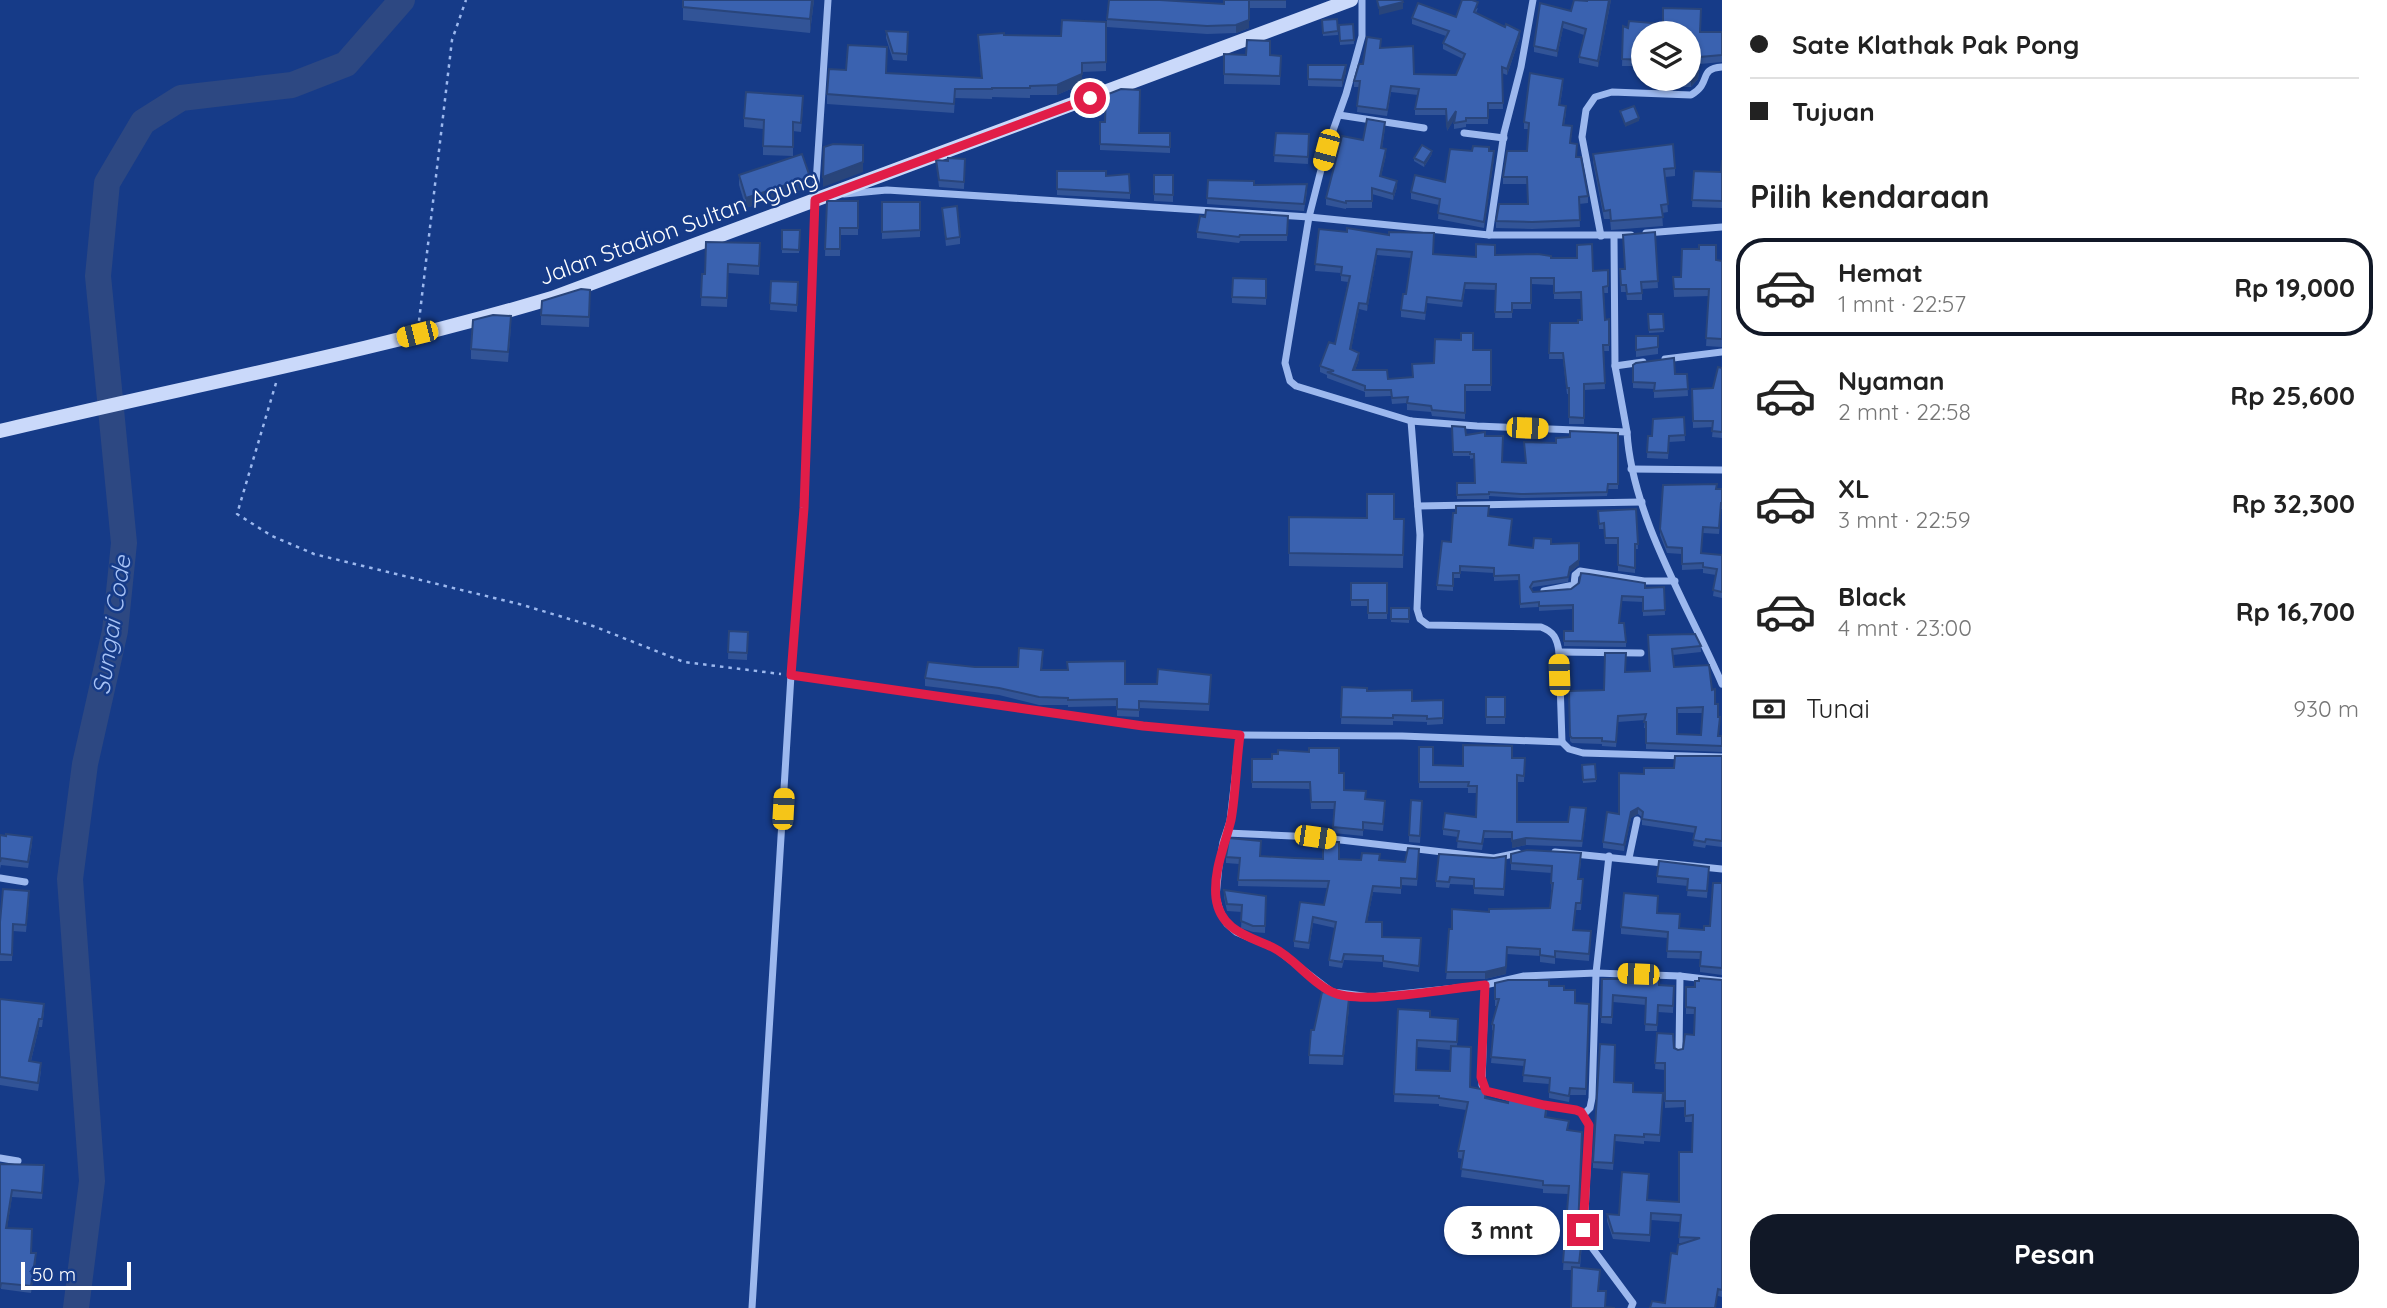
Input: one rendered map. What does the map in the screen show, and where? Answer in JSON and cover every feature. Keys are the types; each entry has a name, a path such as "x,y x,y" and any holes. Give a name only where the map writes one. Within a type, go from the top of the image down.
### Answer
{"main road":[{"name":"Jalan Stadion Sultan Agung","path":"0,431 277,369 552,298 1351,0"}],"street":[{"path":"752,1308 791,675 804,508 822,198 828,0"},
{"path":"1362,0 1362,36 1326,150 1309,217 1285,362 1290,381 1296,386 1411,421 1627,432"},
{"path":"1489,235 1503,138 1521,67 1533,0"},
{"path":"1601,236 1582,137 1586,110 1595,97 1612,92 1691,95 1700,90 1710,68 1722,67"},
{"path":"1339,115 1424,128"},
{"path":"1464,133 1503,138"},
{"path":"822,198 887,190 1309,217 1489,235 1614,236 1722,227"},
{"path":"1614,236 1615,366 1632,469 1642,502 1675,581 1721,680"},
{"path":"1615,366 1722,352"},
{"path":"1411,421 1420,535 1417,609 1420,619 1428,625 1541,627 1551,631 1558,640 1562,742"},
{"path":"1632,469 1722,470"},
{"path":"1418,506 1642,502"},
{"path":"1536,592 1570,587 1574,585 1574,575 1580,571 1644,581 1675,581"},
{"path":"1559,652 1640,653"},
{"path":"791,675 1143,726 1240,735 1402,736 1562,742 1569,749 1583,753 1722,757"},
{"path":"1240,735 1232,810 1219,866 1216,897 1220,911 1236,932 1276,949 1332,992 1371,997 1485,985 1524,976 1596,973 1680,976 1722,981"},
{"path":"1629,858 1637,820"},
{"path":"1227,833 1315,837 1494,858 1526,851"},
{"path":"1547,852 1722,869"},
{"path":"1583,1115 1590,1108 1592,1098 1596,973 1609,856"},
{"path":"0,878 24,882"},
{"path":"1679,1051 1680,976"},
{"path":"1485,985 1481,1077 1486,1091 1576,1110 1583,1115 1589,1125 1584,1237 1633,1303 1632,1308"},
{"path":"0,1158 18,1161"}],"path":[{"path":"417,334 452,40 466,0"},
{"path":"277,369 276,382 237,514 247,522 314,554 519,604 593,626 684,662 791,675"}],"building":[{"path":"683,0 812,0 810,19 683,7"},
{"path":"1109,0 1224,4 1224,0 1249,0 1249,20 1236,25 1207,26 1107,19"},
{"path":"1377,0 1402,0 1403,2 1379,8"},
{"path":"1462,0 1478,2 1474,12 1520,31 1507,69 1502,67 1503,103 1488,103 1488,118 1466,118 1466,121 1454,123 1456,111 1447,125 1446,109 1415,109 1419,89 1391,86 1387,110 1357,106 1360,81 1354,81 1359,64 1363,64 1367,37 1381,39 1380,48 1413,46 1414,74 1456,75 1465,54 1443,43 1449,31 1412,18 1418,3 1456,17"},
{"path":"1574,0 1609,0 1598,61 1579,57 1586,29 1563,22 1557,51 1534,46 1540,3 1571,11"},
{"path":"1663,8 1701,9 1700,21 1663,21"},
{"path":"1337,19 1338,31 1323,33 1322,20"},
{"path":"1062,20 1106,22 1106,62 1082,63 1082,74 1057,85 955,89 954,104 827,94 829,69 846,70 848,45 887,47 886,73 982,78 978,35 1004,33 1061,36"},
{"path":"1629,21 1631,59 1622,59 1623,26 1628,28"},
{"path":"1353,24 1354,40 1340,41 1339,25"},
{"path":"886,31 908,32 907,54 893,53"},
{"path":"1701,32 1722,32 1722,55 1701,57"},
{"path":"1247,40 1270,41 1270,55 1281,56 1280,76 1224,74 1224,54 1246,55"},
{"path":"1308,65 1346,65 1342,80 1308,79"},
{"path":"1530,73 1563,79 1559,105 1566,106 1563,125 1572,126 1570,143 1577,144 1576,157 1581,157 1588,196 1579,197 1580,220 1496,221 1499,204 1528,204 1527,177 1503,177 1507,151 1527,151 1529,123 1524,122"},
{"path":"1121,89 1140,90 1139,133 1170,133 1170,147 1100,144 1100,122 1105,122 1106,95"},
{"path":"746,92 803,96 801,123 793,122 793,147 763,146 764,120 744,118"},
{"path":"1634,106 1639,118 1625,124 1620,111"},
{"path":"1367,119 1385,122 1381,148 1386,149 1380,176 1397,181 1393,194 1372,188 1372,201 1346,203 1326,198 1342,136 1363,140"},
{"path":"1276,133 1309,134 1308,157 1274,155"},
{"path":"833,144 863,145 863,162 823,177 824,147"},
{"path":"1673,144 1675,168 1664,169 1668,204 1661,205 1663,217 1611,221 1610,210 1604,211 1593,154"},
{"path":"1422,145 1432,151 1424,163 1414,158"},
{"path":"1473,146 1489,147 1489,151 1494,151 1484,222 1438,213 1440,199 1411,192 1415,175 1445,182 1450,149 1472,151"},
{"path":"802,154 810,177 746,198 739,175"},
{"path":"948,158 965,159 964,182 939,180 936,160 948,161"},
{"path":"1722,160 1722,201 1692,200 1694,171 1721,172"},
{"path":"1057,171 1106,171 1106,176 1129,174 1130,193 1057,189"},
{"path":"1154,175 1173,175 1173,195 1154,194"},
{"path":"1208,180 1254,181 1254,185 1307,184 1304,204 1207,198"},
{"path":"827,201 858,201 858,228 840,228 840,249 825,249"},
{"path":"882,202 920,202 920,230 882,232"},
{"path":"957,206 960,237 946,239 942,208"},
{"path":"1206,210 1288,216 1287,235 1239,237 1197,232 1200,216 1205,217"},
{"path":"1347,228 1389,235 1389,232 1434,233 1433,254 1476,257 1476,244 1495,245 1495,255 1538,254 1551,258 1577,258 1577,245 1592,244 1593,271 1608,270 1608,286 1603,287 1605,320 1609,319 1609,345 1603,345 1605,383 1584,384 1584,418 1569,417 1569,388 1563,353 1549,353 1550,323 1578,323 1578,320 1582,320 1581,292 1554,293 1554,278 1531,278 1531,303 1512,303 1512,312 1495,312 1496,284 1465,283 1462,301 1427,297 1425,313 1401,310 1412,252 1377,249 1367,304 1359,303 1350,349 1359,353 1353,370 1387,370 1388,379 1413,377 1412,364 1434,363 1435,339 1461,340 1461,333 1473,333 1473,350 1491,350 1491,385 1465,385 1465,413 1432,410 1431,406 1407,403 1408,397 1392,398 1391,390 1365,390 1365,386 1327,372 1334,371 1320,366 1329,342 1335,344 1350,276 1341,275 1342,267 1315,264 1319,229 1347,232"},
{"path":"782,230 800,230 799,250 782,249"},
{"path":"1655,232 1658,281 1641,282 1642,293 1627,294 1626,285 1621,285 1620,269 1625,269 1623,235"},
{"path":"706,242 760,243 759,266 728,264 727,298 701,297"},
{"path":"1699,245 1716,245 1716,260 1722,261 1722,339 1706,338 1709,289 1674,289 1673,277 1681,277 1682,249 1699,249"},
{"path":"1233,278 1266,279 1266,298 1232,297"},
{"path":"771,281 798,282 797,305 770,303"},
{"path":"581,289 590,290 589,317 541,315 542,301"},
{"path":"1648,314 1663,314 1664,329 1649,330"},
{"path":"493,315 511,316 508,352 471,349 473,320"},
{"path":"1636,336 1658,336 1658,347 1636,350"},
{"path":"1674,358 1675,374 1687,374 1688,389 1654,391 1655,383 1633,382 1633,365 1636,363"},
{"path":"1718,367 1722,368 1722,432 1712,431 1713,421 1693,421 1692,389 1713,388"},
{"path":"1684,417 1685,435 1669,436 1668,453 1647,452 1653,419"},
{"path":"1452,426 1465,427 1466,435 1485,432 1485,436 1503,436 1502,462 1526,463 1524,442 1556,443 1556,438 1570,437 1570,431 1618,433 1618,484 1608,484 1607,492 1489,492 1457,495 1457,483 1475,483 1474,454 1453,452"},
{"path":"1717,484 1716,489 1722,489 1719,528 1703,527 1701,553 1722,555 1722,592 1713,590 1717,569 1703,567 1703,563 1682,564 1682,548 1667,547 1660,529 1663,485"},
{"path":"1367,494 1394,494 1394,519 1404,519 1403,555 1289,553 1289,517 1367,518"},
{"path":"1456,506 1489,506 1488,516 1512,519 1509,545 1533,548 1534,538 1551,539 1551,544 1579,543 1579,560 1570,567 1568,577 1533,582 1530,587 1533,592 1571,589 1579,583 1581,573 1589,574 1645,583 1645,588 1664,587 1665,610 1643,611 1643,597 1622,596 1619,623 1624,623 1626,642 1564,641 1564,631 1573,631 1573,605 1539,606 1539,602 1520,604 1519,575 1494,576 1494,568 1460,566 1460,573 1453,573 1453,586 1437,585 1442,541 1451,542"},
{"path":"1636,509 1638,544 1635,544 1635,568 1618,565 1618,538 1605,538 1604,523 1599,524 1598,511"},
{"path":"1351,583 1387,583 1387,613 1368,613 1368,600 1351,600"},
{"path":"1391,608 1409,608 1409,619 1391,619"},
{"path":"729,631 748,632 747,653 728,652"},
{"path":"1695,634 1701,646 1672,649 1674,667 1709,665 1712,690 1715,689 1715,704 1718,704 1718,736 1722,736 1722,746 1646,743 1646,714 1618,716 1616,742 1602,741 1602,738 1570,736 1569,691 1604,690 1605,653 1626,653 1625,672 1650,671 1648,635","holes":["1703,707 1701,735 1677,734 1677,708"]},
{"path":"1019,648 1043,650 1041,670 1068,670 1067,662 1125,661 1125,684 1157,684 1158,669 1211,675 1209,704 1139,701 1139,710 1117,709 1117,699 1068,700 1039,697 999,688 925,678 928,662 975,667 1018,667"},
{"path":"1342,687 1367,688 1367,691 1412,690 1412,701 1443,700 1443,718 1393,715 1393,718 1341,717"},
{"path":"1486,697 1505,697 1505,717 1486,717"},
{"path":"1463,745 1512,746 1512,758 1525,758 1524,776 1517,775 1517,822 1568,822 1570,807 1586,808 1582,841 1526,838 1512,841 1512,832 1484,831 1482,844 1457,841 1459,831 1443,829 1445,813 1476,817 1477,786 1468,786 1469,782 1419,782 1419,747 1433,747 1433,765 1463,766"},
{"path":"1309,748 1339,748 1339,773 1344,773 1344,790 1366,791 1365,799 1385,801 1383,824 1363,822 1363,830 1333,827 1335,802 1311,802 1310,782 1252,782 1252,759 1272,759 1272,754 1278,754 1278,750 1309,752"},
{"path":"1675,756 1722,756 1722,841 1693,840 1696,827 1642,819 1643,812 1638,808 1631,812 1624,845 1603,842 1607,812 1619,814 1619,773 1644,774 1644,768 1674,768"},
{"path":"1595,764 1596,779 1583,780 1582,765"},
{"path":"1411,800 1422,801 1420,836 1409,835"},
{"path":"0,835 32,837 28,862 1,858 0,862"},
{"path":"1229,838 1261,841 1260,856 1323,859 1323,842 1339,842 1339,859 1361,860 1362,853 1380,854 1379,860 1405,862 1408,848 1419,849 1417,879 1401,878 1401,888 1373,886 1366,922 1382,922 1382,937 1421,938 1419,966 1383,961 1383,956 1344,954 1342,962 1329,960 1336,922 1313,917 1309,943 1294,941 1300,902 1324,905 1329,881 1238,880 1240,858 1226,857"},
{"path":"1527,850 1581,853 1578,879 1583,879 1581,903 1576,903 1573,930 1591,931 1589,954 1555,951 1555,957 1540,955 1540,949 1507,947 1506,967 1485,972 1446,972 1452,909 1489,912 1489,909 1550,908 1552,866 1511,863 1511,854"},
{"path":"1439,854 1494,858 1506,856 1504,889 1474,888 1474,879 1450,877 1449,882 1436,881"},
{"path":"1659,861 1709,867 1707,891 1687,890 1688,879 1657,876"},
{"path":"1713,883 1722,883 1722,968 1700,966 1701,952 1667,951 1668,932 1621,927 1624,893 1658,896 1657,913 1680,914 1679,928 1704,930 1704,926 1710,926"},
{"path":"3,889 29,891 26,925 13,924 12,955 0,954"},
{"path":"1224,890 1266,896 1265,926 1253,926 1241,921 1242,905 1227,904"},
{"path":"1633,976 1659,978 1659,985 1674,986 1673,1006 1658,1005 1657,1025 1645,1024 1646,998 1613,995 1612,1017 1601,1017 1602,979 1633,979"},
{"path":"1699,978 1722,980 1722,1290 1718,1289 1715,1308 1650,1308 1652,1301 1665,1303 1671,1253 1677,1254 1678,1245 1700,1238 1679,1237 1681,1215 1651,1213 1650,1235 1613,1233 1607,1214 1619,1215 1622,1172 1649,1174 1647,1200 1679,1202 1679,1152 1692,1152 1693,1115 1685,1116 1685,1101 1665,1101 1665,1063 1655,1063 1657,1033 1673,1034 1674,1048 1678,1050 1683,1049 1685,1034 1694,1035 1695,1008 1686,1007 1686,987 1695,987 1695,981 1699,981"},
{"path":"1508,980 1549,980 1549,986 1564,986 1564,990 1575,990 1575,1003 1589,1004 1586,1089 1570,1088 1569,1096 1549,1092 1550,1078 1523,1075 1525,1060 1491,1057 1492,1024 1499,999 1495,999 1495,983"},
{"path":"1322,992 1349,998 1343,1056 1309,1055 1311,1030 1314,1030"},
{"path":"0,999 44,1004 29,1061 41,1063 38,1083 0,1077"},
{"path":"1398,1009 1430,1011 1430,1017 1458,1019 1457,1042 1417,1040 1416,1070 1450,1071 1451,1046 1471,1047 1470,1087 1486,1090 1485,1098 1508,1103 1509,1095 1547,1103 1545,1117 1569,1121 1567,1130 1582,1132 1578,1229 1582,1237 1579,1263 1563,1262 1569,1186 1543,1185 1543,1181 1461,1169 1464,1151 1458,1151 1468,1102 1439,1096 1394,1094"},
{"path":"1600,1044 1615,1045 1614,1082 1633,1083 1633,1092 1663,1093 1660,1135 1615,1135 1613,1163 1593,1162"},
{"path":"0,1164 44,1165 42,1193 12,1190 6,1228 32,1229 31,1253 36,1253 31,1286 1,1283 0,1288"},
{"path":"1572,1267 1600,1270 1598,1291 1606,1291 1605,1307 1615,1308 1571,1308"}],"waterway":[{"name":"Sungai Code","path":"76,1308 92,1181 70,879 85,764 115,631 124,543 98,276 107,183 143,122 181,98 292,85 346,64 402,0"}],"route":[{"path":"1090,98 815,200 804,508 791,675 1143,726 1240,735 1232,810 1223,842 1216,897 1227,923 1236,932 1276,949 1324,987 1341,995 1371,997 1485,985 1481,1077 1486,1091 1576,1110 1581,1112 1589,1125 1583,1230"}]}
